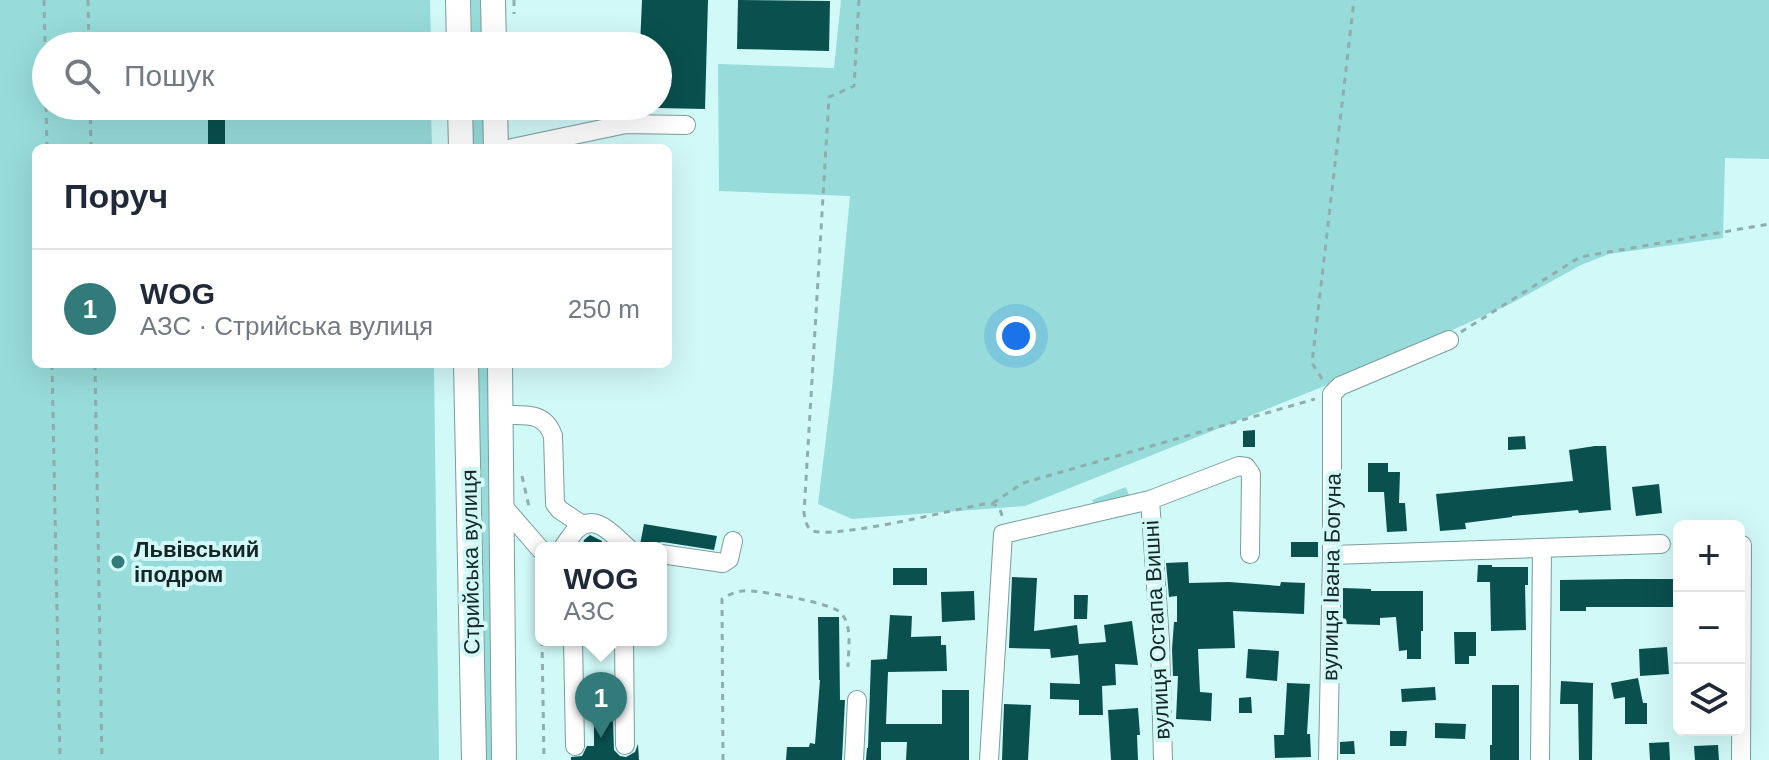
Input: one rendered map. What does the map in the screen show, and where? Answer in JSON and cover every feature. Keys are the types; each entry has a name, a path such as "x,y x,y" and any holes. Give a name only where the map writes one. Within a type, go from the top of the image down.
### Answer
{"main road":[{"path":"458,0 459,32"},
{"path":"493,0 494,32"},
{"path":"460,120 461,144"},
{"path":"495,120 496,144"},
{"name":"Стрийська вулиця","path":"466,368 474,760"},
{"name":"Стрийська вулиця","path":"500,368 504,760"}],"street":[{"path":"531,144 626,124 686,125"},
{"path":"1332,394 1340,386 1449,340"},
{"name":"вулиця Івана Богуна","path":"1328,760 1332,394"},
{"path":"501,415 543,419 553,436 555,504 581,524 604,526 622,542"},
{"path":"989,760 1003,534 1150,500 1239,466 1246,467 1251,474 1250,554"},
{"name":"вулиця Остапа Вишні","path":"1150,500 1160,641 1163,760"},
{"path":"502,505 535,543"},
{"path":"565,542 581,524"},
{"path":"667,555 723,563 729,559 733,541"},
{"path":"1332,555 1661,544"},
{"path":"1540,760 1542,548"},
{"path":"1741,760 1742,592"},
{"path":"573,646 575,746"},
{"path":"624,646 625,745"},
{"path":"854,760 857,700"}],"path":[{"path":"44,0 45,32"},
{"path":"88,0 89,32"},
{"path":"859,0 854,86 829,97 804,513 813,531 834,532 993,504 999,507 1003,517 1003,534"},
{"path":"993,504 1023,483 1332,394 1312,363 1354,0"},
{"path":"46,120 47,144"},
{"path":"90,120 91,144"},
{"path":"1449,340 1580,257 1769,224"},
{"path":"52,368 60,760"},
{"path":"95,368 102,760"},
{"path":"521,468 528,508 536,522"},
{"path":"723,760 722,599 731,593 751,591 829,605 842,613 848,629 848,667"},
{"path":"542,646 544,760"}],"shaded area":[{"path":"0,0 430,0 431,32 32,32 32,120 431,120 432,144 32,144 32,368 434,368 439,760 0,760"},
{"path":"471,0 484,0 485,32 472,32"},
{"path":"841,0 1769,0 1769,159 1725,158 1723,238 1609,254 1581,265 1512,303 1362,371 1025,506 852,519 818,504 850,196 719,191 718,64 834,68"},
{"path":"473,120 486,120 486,144 473,144"},
{"path":"477,368 490,368 495,760 484,760"},
{"path":"1126,487 1131,501 1098,512 1092,500"}],"building":[{"path":"642,0 708,0 705,109 672,108 672,32 641,32"},
{"path":"738,0 830,1 829,51 737,49"},
{"path":"208,120 225,120 225,144 208,144"},
{"path":"1255,430 1255,447 1243,447 1243,431"},
{"path":"1525,436 1526,449 1508,450 1508,437"},
{"path":"1606,446 1611,510 1512,516 1465,523 1466,529 1440,531 1436,494 1573,481 1569,450"},
{"path":"1368,463 1388,463 1388,472 1400,472 1399,503 1405,503 1407,531 1387,532 1384,492 1368,492"},
{"path":"1659,484 1662,513 1636,516 1632,487"},
{"path":"644,524 717,536 714,550 667,542 641,542"},
{"path":"590,535 602,541 584,542"},
{"path":"1291,542 1318,542 1318,557 1291,557"},
{"path":"1188,562 1189,583 1280,586 1281,582 1305,583 1304,614 1233,611 1235,648 1198,649 1200,692 1212,693 1211,721 1176,719 1178,676 1173,676 1172,649 1174,622 1177,622 1177,596 1169,597 1166,563"},
{"path":"1478,565 1528,567 1528,585 1525,585 1526,630 1491,631 1490,582 1477,582"},
{"path":"893,568 927,568 927,585 893,585"},
{"path":"1012,577 1037,578 1034,631 1077,625 1079,644 1106,642 1104,625 1132,621 1138,665 1115,664 1116,685 1102,686 1103,715 1079,715 1079,700 1050,699 1050,683 1080,684 1078,655 1051,658 1050,649 1009,648"},
{"path":"1673,579 1673,607 1586,607 1586,611 1560,611 1560,580"},
{"path":"1343,588 1423,591 1421,659 1407,659 1407,650 1399,651 1396,617 1380,618 1380,625 1343,624"},
{"path":"974,591 975,620 942,622 941,592"},
{"path":"1074,595 1088,595 1087,619 1074,619"},
{"path":"890,615 912,616 911,637 941,636 941,645 946,645 947,671 888,672 886,724 942,724 942,690 969,690 969,760 906,760 907,742 881,742 881,760 866,760 871,660 887,659"},
{"path":"818,617 839,617 840,700 845,700 842,760 786,760 787,747 815,744 820,680"},
{"path":"1454,632 1476,632 1476,656 1469,656 1469,664 1455,664"},
{"path":"1667,647 1669,674 1640,676 1639,649"},
{"path":"1248,649 1279,651 1277,681 1246,678"},
{"path":"1638,678 1643,703 1647,703 1647,724 1625,724 1625,697 1614,699 1611,683"},
{"path":"1561,681 1593,683 1592,760 1579,760 1578,704 1560,704"},
{"path":"1287,683 1310,684 1307,734 1310,734 1311,757 1275,758 1274,735 1284,735"},
{"path":"1492,685 1519,685 1519,760 1490,760"},
{"path":"1435,687 1436,700 1402,702 1401,689"},
{"path":"612,690 614,750 626,757 635,752 638,744 639,760 571,760 571,757 582,756 587,746 594,746 594,719 586,719 586,691"},
{"path":"1251,697 1252,713 1239,713 1239,698"},
{"path":"1004,704 1031,705 1028,760 1002,760"},
{"path":"1138,708 1138,760 1111,760 1108,710"},
{"path":"1435,723 1466,724 1465,739 1435,738"},
{"path":"1390,731 1407,731 1406,746 1390,746"},
{"path":"1354,741 1355,754 1340,754 1340,742"},
{"path":"1669,742 1670,760 1650,760 1649,743"},
{"path":"1718,745 1719,760 1695,760 1694,746"}],"place":[{"name":"Львівський іподром","path":"118,562"},
{"name":"WOG","path":"601,738"}]}
